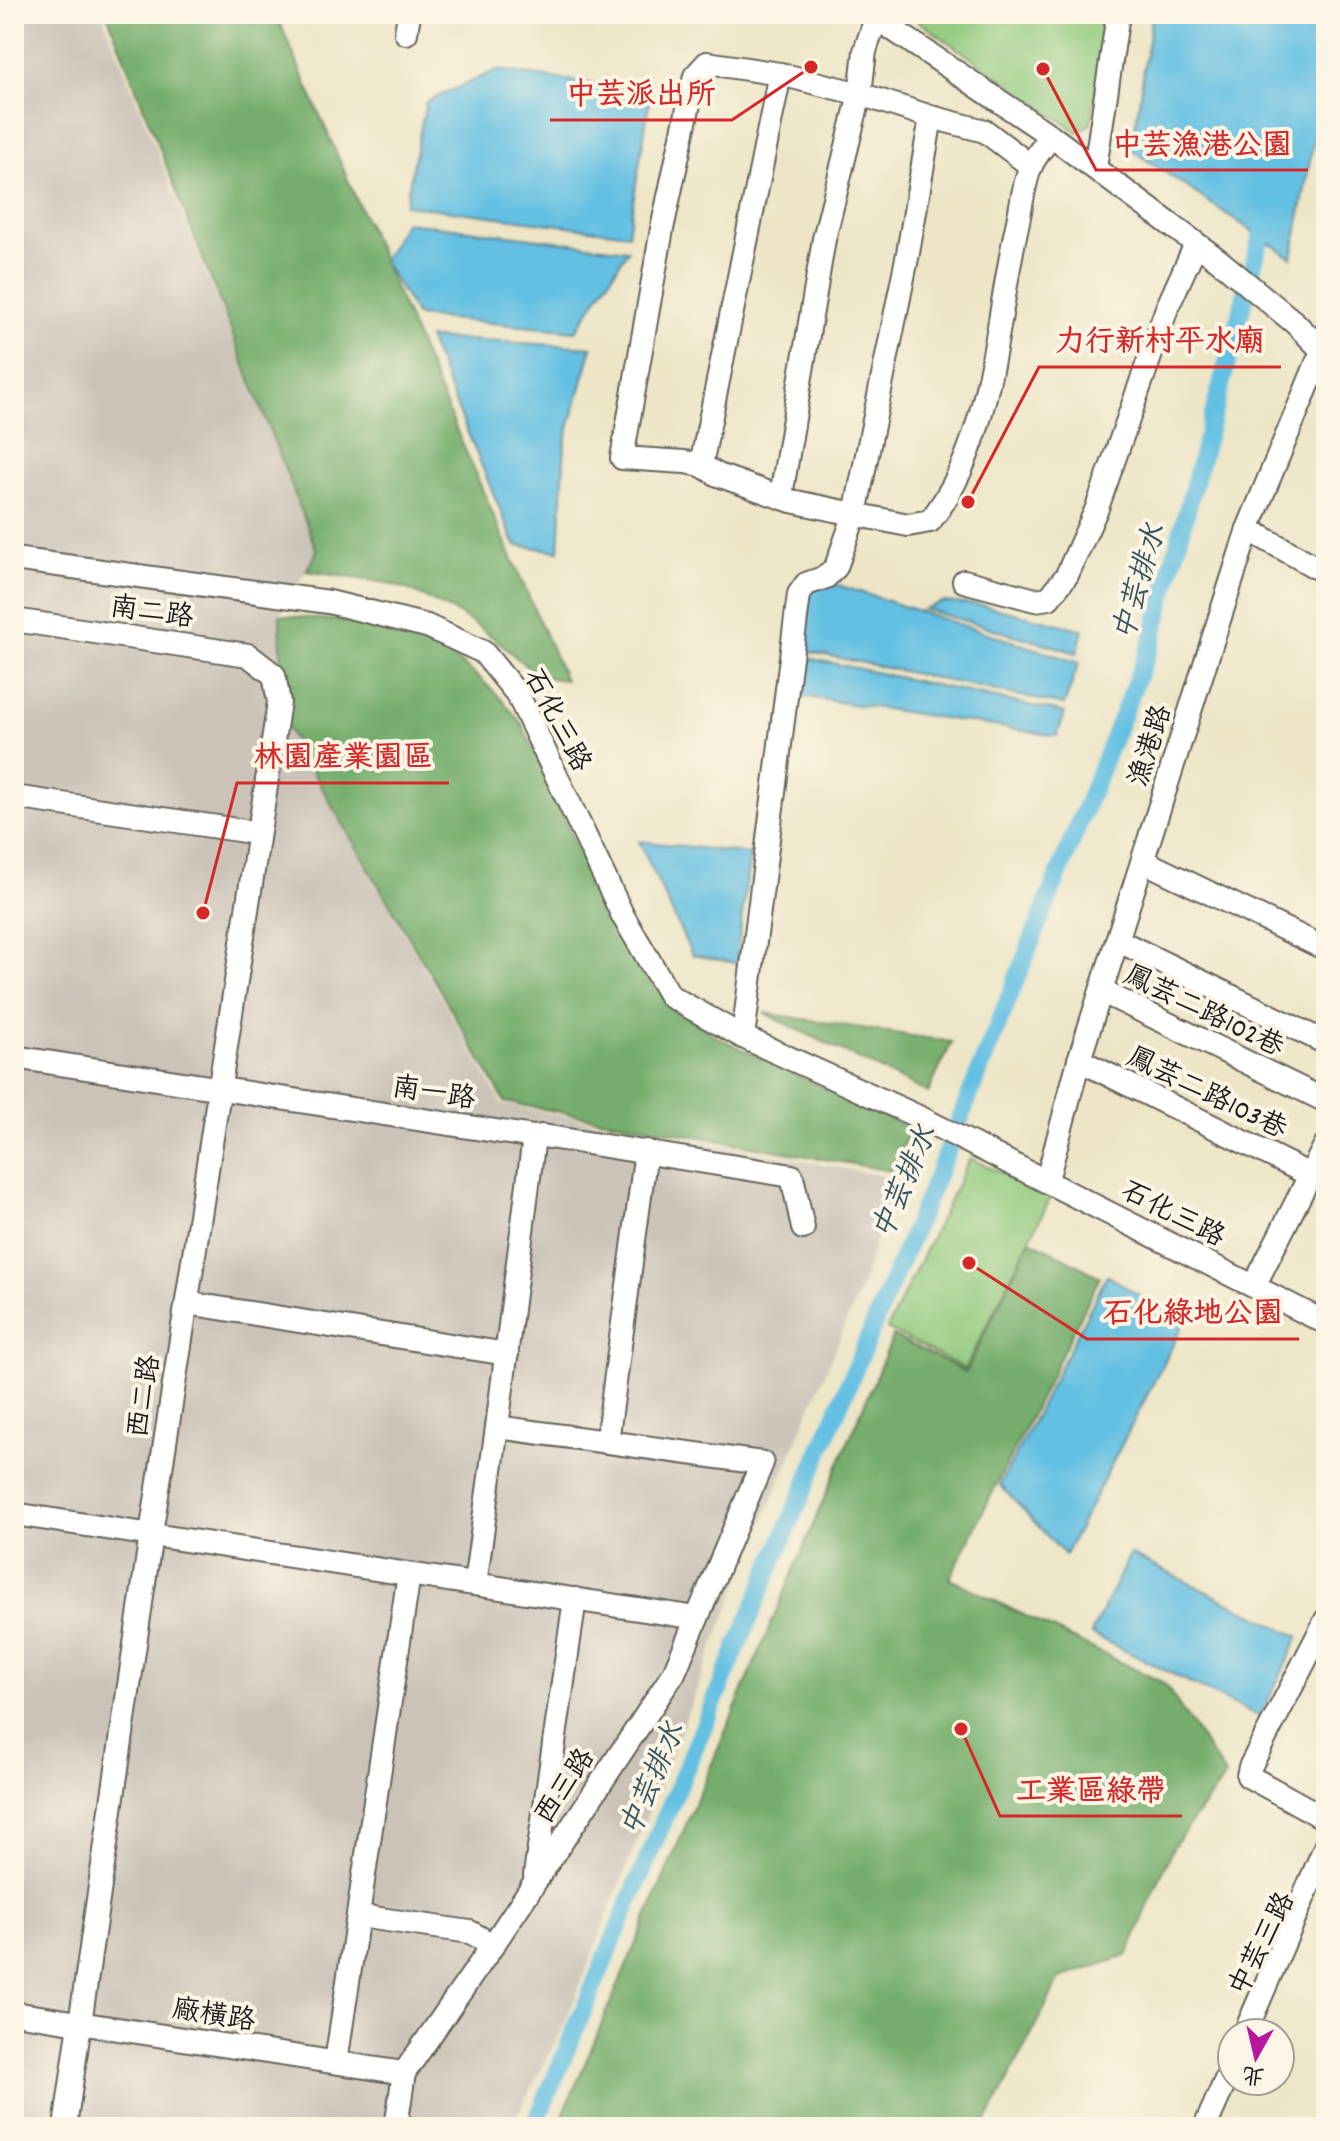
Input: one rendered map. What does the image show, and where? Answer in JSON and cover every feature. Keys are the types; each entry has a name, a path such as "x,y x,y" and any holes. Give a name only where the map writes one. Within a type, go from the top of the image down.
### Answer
{"street":[{"path":"1095,168 1118,14"},
{"path":"781,496 824,239 860,94 873,16 1095,168 1217,259 1325,346"},
{"path":"1031,166 985,131 780,74 707,63 695,76 662,229 622,458 701,465 718,475 791,501 908,525 930,521 945,503 978,425 1031,166 1051,136"},
{"path":"701,465 780,74"},
{"path":"743,1037 799,594 806,584 826,577 836,567 855,514 908,253 931,117"},
{"path":"964,581 1035,600 1049,598 1067,575 1097,508 1167,308 1196,244"},
{"name":"漁港路","path":"1047,1180 1079,1060 1248,529 1325,346"},
{"path":"1248,529 1326,573"},
{"name":"石化三路","path":"14,559 329,602 427,626 483,652 518,695 623,916 670,996 743,1037 921,1118 1326,1323"},
{"name":"南二路","path":"14,620 248,655 274,675"},
{"name":"西二路","path":"65,2127 151,1534 279,702 274,675"},
{"path":"14,797 258,833"},
{"path":"1143,861 1326,949"},
{"path":"1117,940 1326,1043"},
{"name":"鳳芸二路102巷","path":"1101,991 1326,1101"},
{"name":"南一路","path":"14,1057 534,1137 646,1151 792,1176 803,1228"},
{"name":"鳳芸二路103巷","path":"1079,1060 1310,1175"},
{"path":"475,1584 534,1137"},
{"path":"1254,1286 1326,1144"},
{"path":"497,1427 607,1442 646,1151"},
{"path":"187,1303 507,1354"},
{"name":"西三路","path":"396,2127 404,2073 674,1673 762,1463 607,1442"},
{"path":"14,1514 697,1618"},
{"path":"336,2062 409,1574"},
{"path":"534,1882 575,1599"},
{"path":"1326,1620 1248,1776 1326,1819"},
{"path":"1254,2017 1326,1845"},
{"name":"中芸三路","path":"1255,2017 1326,1880"},
{"path":"359,1916 470,1932 493,1945"},
{"name":"廠橫路","path":"14,2013 404,2073"},
{"path":"1205,2127 1218,2097"}],"shaded area":[{"path":"14,14 102,14 317,552 280,615 283,721 502,1104 894,1178 862,1285 759,1531 565,2024 511,2127 14,2127"}],"green space":[{"path":"107,14 276,14 565,680 537,676 480,628 412,591 387,583 306,571 317,551"},
{"path":"908,14 1107,14 1091,124 1078,132"},
{"path":"280,615 359,623 405,634 443,652 478,677 522,724 617,938 654,986 717,1037 911,1129 891,1171 505,1102 283,721"},
{"path":"764,1013 952,1042 928,1093"},
{"path":"970,1158 1051,1197 965,1369 887,1329"},
{"path":"1030,1240 1100,1277 950,1578 1164,1683 1226,1776 1173,1847 1127,1956 1060,1978 984,2127 558,2127 893,1336 966,1372"}],"water":[{"path":"1152,14 1326,14 1326,74 1292,258 1132,150"},
{"path":"497,70 651,92 628,234 405,205 426,102"},
{"path":"405,222 628,250 576,331 417,316 383,261"},
{"path":"428,338 592,347 565,443 559,551 515,545"},
{"path":"838,585 1079,663 1064,705 796,649 808,590"},
{"path":"942,602 982,605 1083,630 1077,653 924,609"},
{"path":"799,656 1065,713 1057,736 794,695"},
{"path":"639,841 750,854 736,963 692,955"},
{"path":"1107,1275 1184,1323 1065,1555 1000,1485"},
{"path":"1130,1554 1299,1637 1260,1717 1091,1634"}],"waterway":[{"name":"中芸排水","path":"534,2127 946,1154 1151,644 1261,237"}],"place":[{"name":"中芸派出所","path":"811,67"},
{"name":"中芸漁港公園","path":"1043,69"},
{"name":"力行新村平水廟","path":"968,502"},
{"name":"林園產業園區","path":"203,913"},
{"name":"石化綠地公園","path":"969,1263"},
{"name":"工業區綠帶","path":"961,1729"}]}
